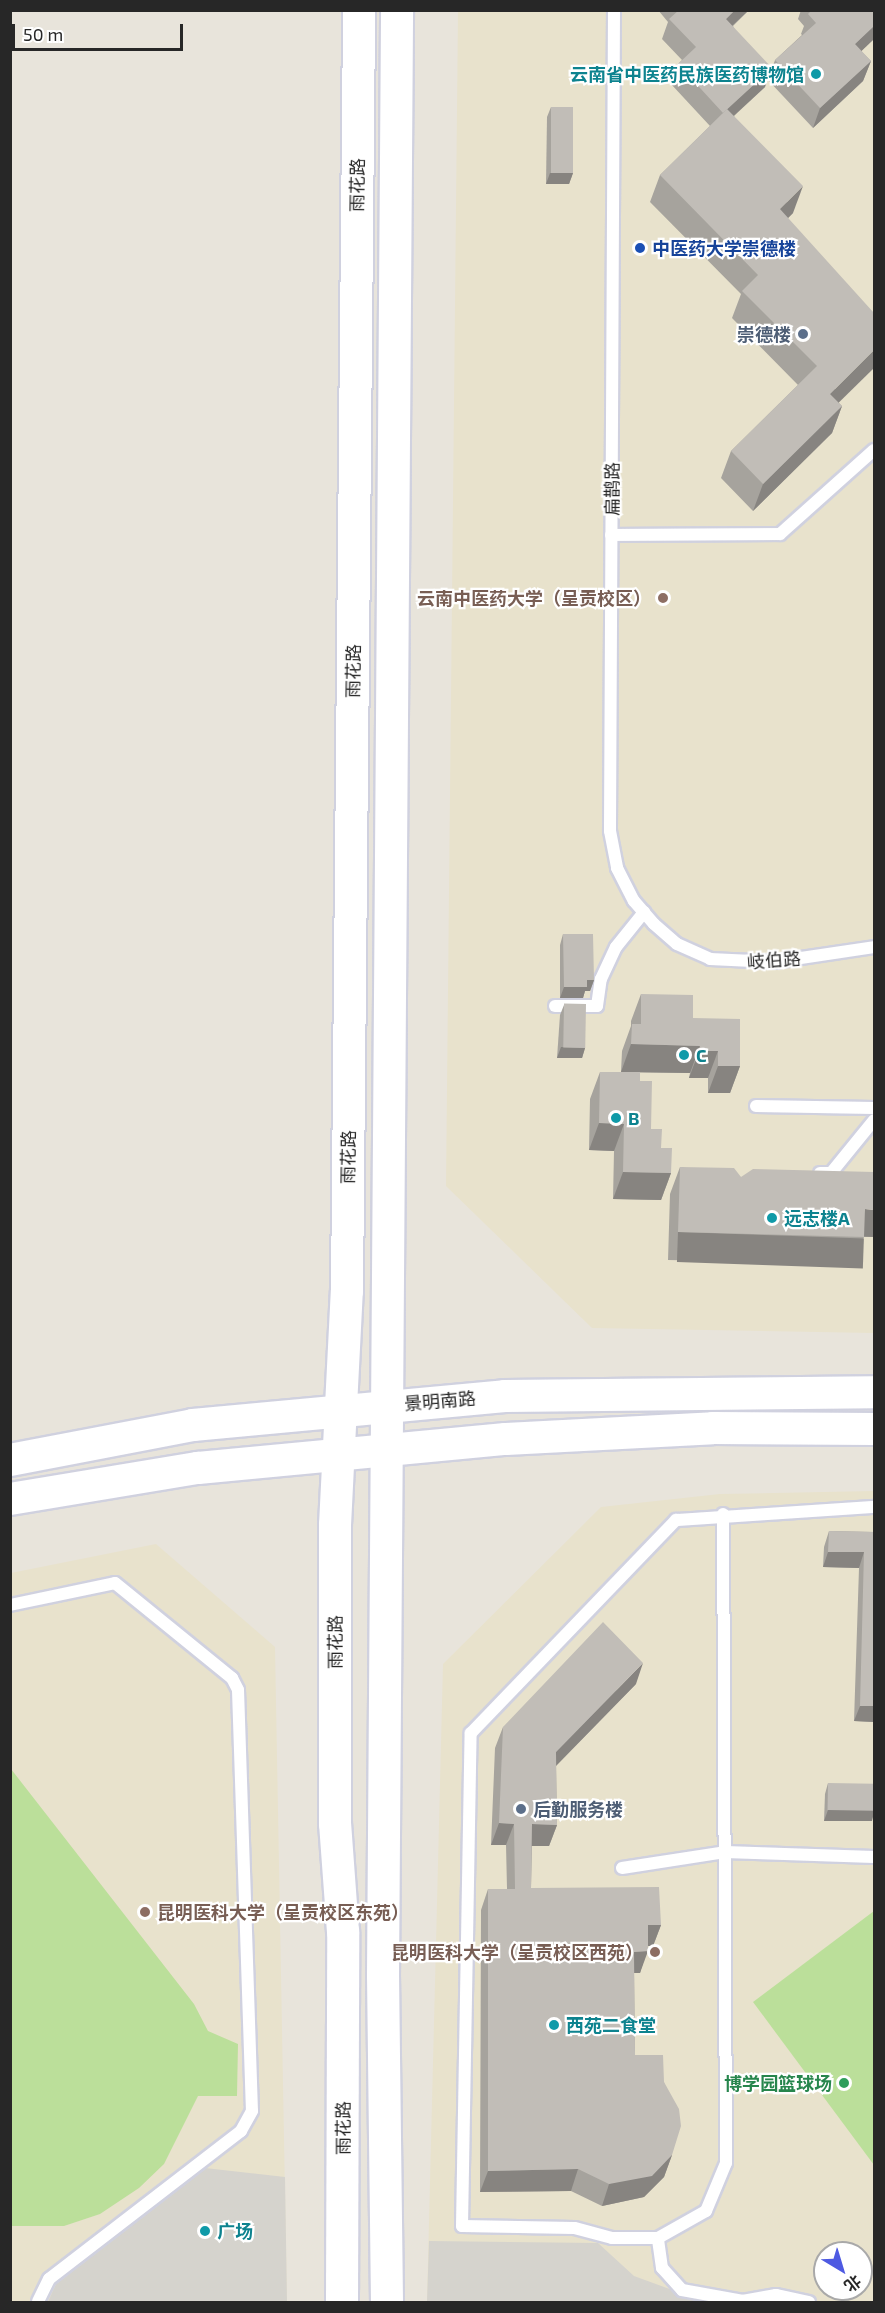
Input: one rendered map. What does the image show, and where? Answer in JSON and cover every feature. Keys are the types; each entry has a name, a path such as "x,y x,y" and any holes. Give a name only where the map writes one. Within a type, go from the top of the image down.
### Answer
{"street":[{"name":"雨花路","path":"342,2302 343,1932 335,1778 340,1455 343,1410 359,10"},
{"path":"387,2302 384,1976 390,1450 397,10"},
{"name":"景明南路","path":"10,1460 193,1425 390,1405 505,1396 874,1392"},
{"path":"10,1499 198,1468 390,1450 713,1428 874,1429"}],"lane":[{"name":"扁鹊路","path":"614,10 610,831 617,868 644,912 677,944"},
{"path":"611,535 780,534 874,450"},
{"path":"555,1006 597,1006 601,979 616,947 644,912"},
{"name":"岐伯路","path":"677,944 710,959 741,964 874,947"},
{"path":"756,1106 874,1108"},
{"path":"808,1174 831,1173 874,1120"},
{"path":"723,1514 726,2163 706,2211 658,2238 612,2238 574,2228 462,2226 471,1733 676,1520 723,1514 874,1507"},
{"path":"10,1605 116,1584 232,1678 238,1690 252,2111 242,2131 49,2279 38,2302"},
{"path":"622,1868 725,1852 874,1857"},
{"path":"658,2238 662,2268 682,2289 743,2301 776,2295 808,2302"}],"shaded area":[{"name":"云南中医药大学（呈贡校区）","path":"458,11 874,11 874,1333 592,1328 446,1186"},
{"name":"昆明医科大学（呈贡校区西苑）","path":"874,1491 874,2302 427,2302 443,1664 601,1507 720,1494"},
{"name":"昆明医科大学（呈贡校区东苑）","path":"156,1544 275,1647 287,2302 11,2302 11,1573"},
{"name":"广场","path":"205,2168 285,2177 287,2302 48,2302 56,2284"},
{"path":"429,2241 598,2243 634,2276 705,2302 427,2302"}],"green space":[{"path":"11,1769 194,2004 208,2031 238,2044 237,2096 198,2096 164,2164 139,2188 100,2214 64,2226 11,2226"},
{"name":"博学园篮球场","path":"874,1911 874,2165 753,2002"}],"building":[{"path":"679,10 735,10 726,19 772,68 723,113 678,64 696,47 669,19"},
{"path":"812,10 874,10 874,26 855,44 871,61 820,108 775,60 816,23 808,14"},
{"path":"551,107 573,107 573,173 551,173"},
{"name":"崇德楼","path":"727,109 803,186 780,209 874,313 874,350 830,394 842,406 763,484 731,451 817,366 742,291 758,275 660,175"},
{"path":"563,934 593,934 594,980 587,980 587,987 564,987"},
{"path":"641,994 693,995 693,1018 740,1019 740,1066 718,1066 718,1051 699,1051 700,1046 631,1044 632,1024 641,1024"},
{"path":"564,1004 586,1004 585,1048 563,1048"},
{"path":"600,1072 640,1072 640,1081 652,1081 651,1129 662,1129 661,1148 672,1148 671,1173 623,1172 624,1124 599,1123"},
{"path":"680,1167 734,1168 741,1177 753,1169 874,1172 874,1210 865,1209 864,1237 678,1232"},
{"path":"829,1531 874,1532 874,1706 860,1706 864,1552 828,1552"},
{"name":"西苑二食堂","path":"603,1622 643,1663 556,1752 557,1825 532,1824 531,1888 659,1887 661,1925 648,1925 648,1951 634,1952 635,2055 663,2055 664,2082 679,2109 681,2126 672,2155 652,2176 609,2184 578,2169 488,2171 488,1889 515,1889 514,1824 499,1823 503,1727"},
{"path":"828,1783 874,1784 874,1811 828,1810"}],"place":[{"name":"云南省中医药民族医药博物馆","path":"816,74"},
{"name":"中医药大学崇德楼","path":"640,248"},
{"name":"崇德楼","path":"803,334"},
{"name":"云南中医药大学（呈贡校区）","path":"663,598"},
{"name":"C","path":"684,1055"},
{"name":"B","path":"616,1118"},
{"name":"远志楼A","path":"772,1218"},
{"name":"后勤服务楼","path":"521,1809"},
{"name":"昆明医科大学（呈贡校区东苑）","path":"145,1912"},
{"name":"昆明医科大学（呈贡校区西苑）","path":"655,1952"},
{"name":"西苑二食堂","path":"554,2025"},
{"name":"博学园篮球场","path":"844,2083"},
{"name":"广场","path":"205,2231"}]}
